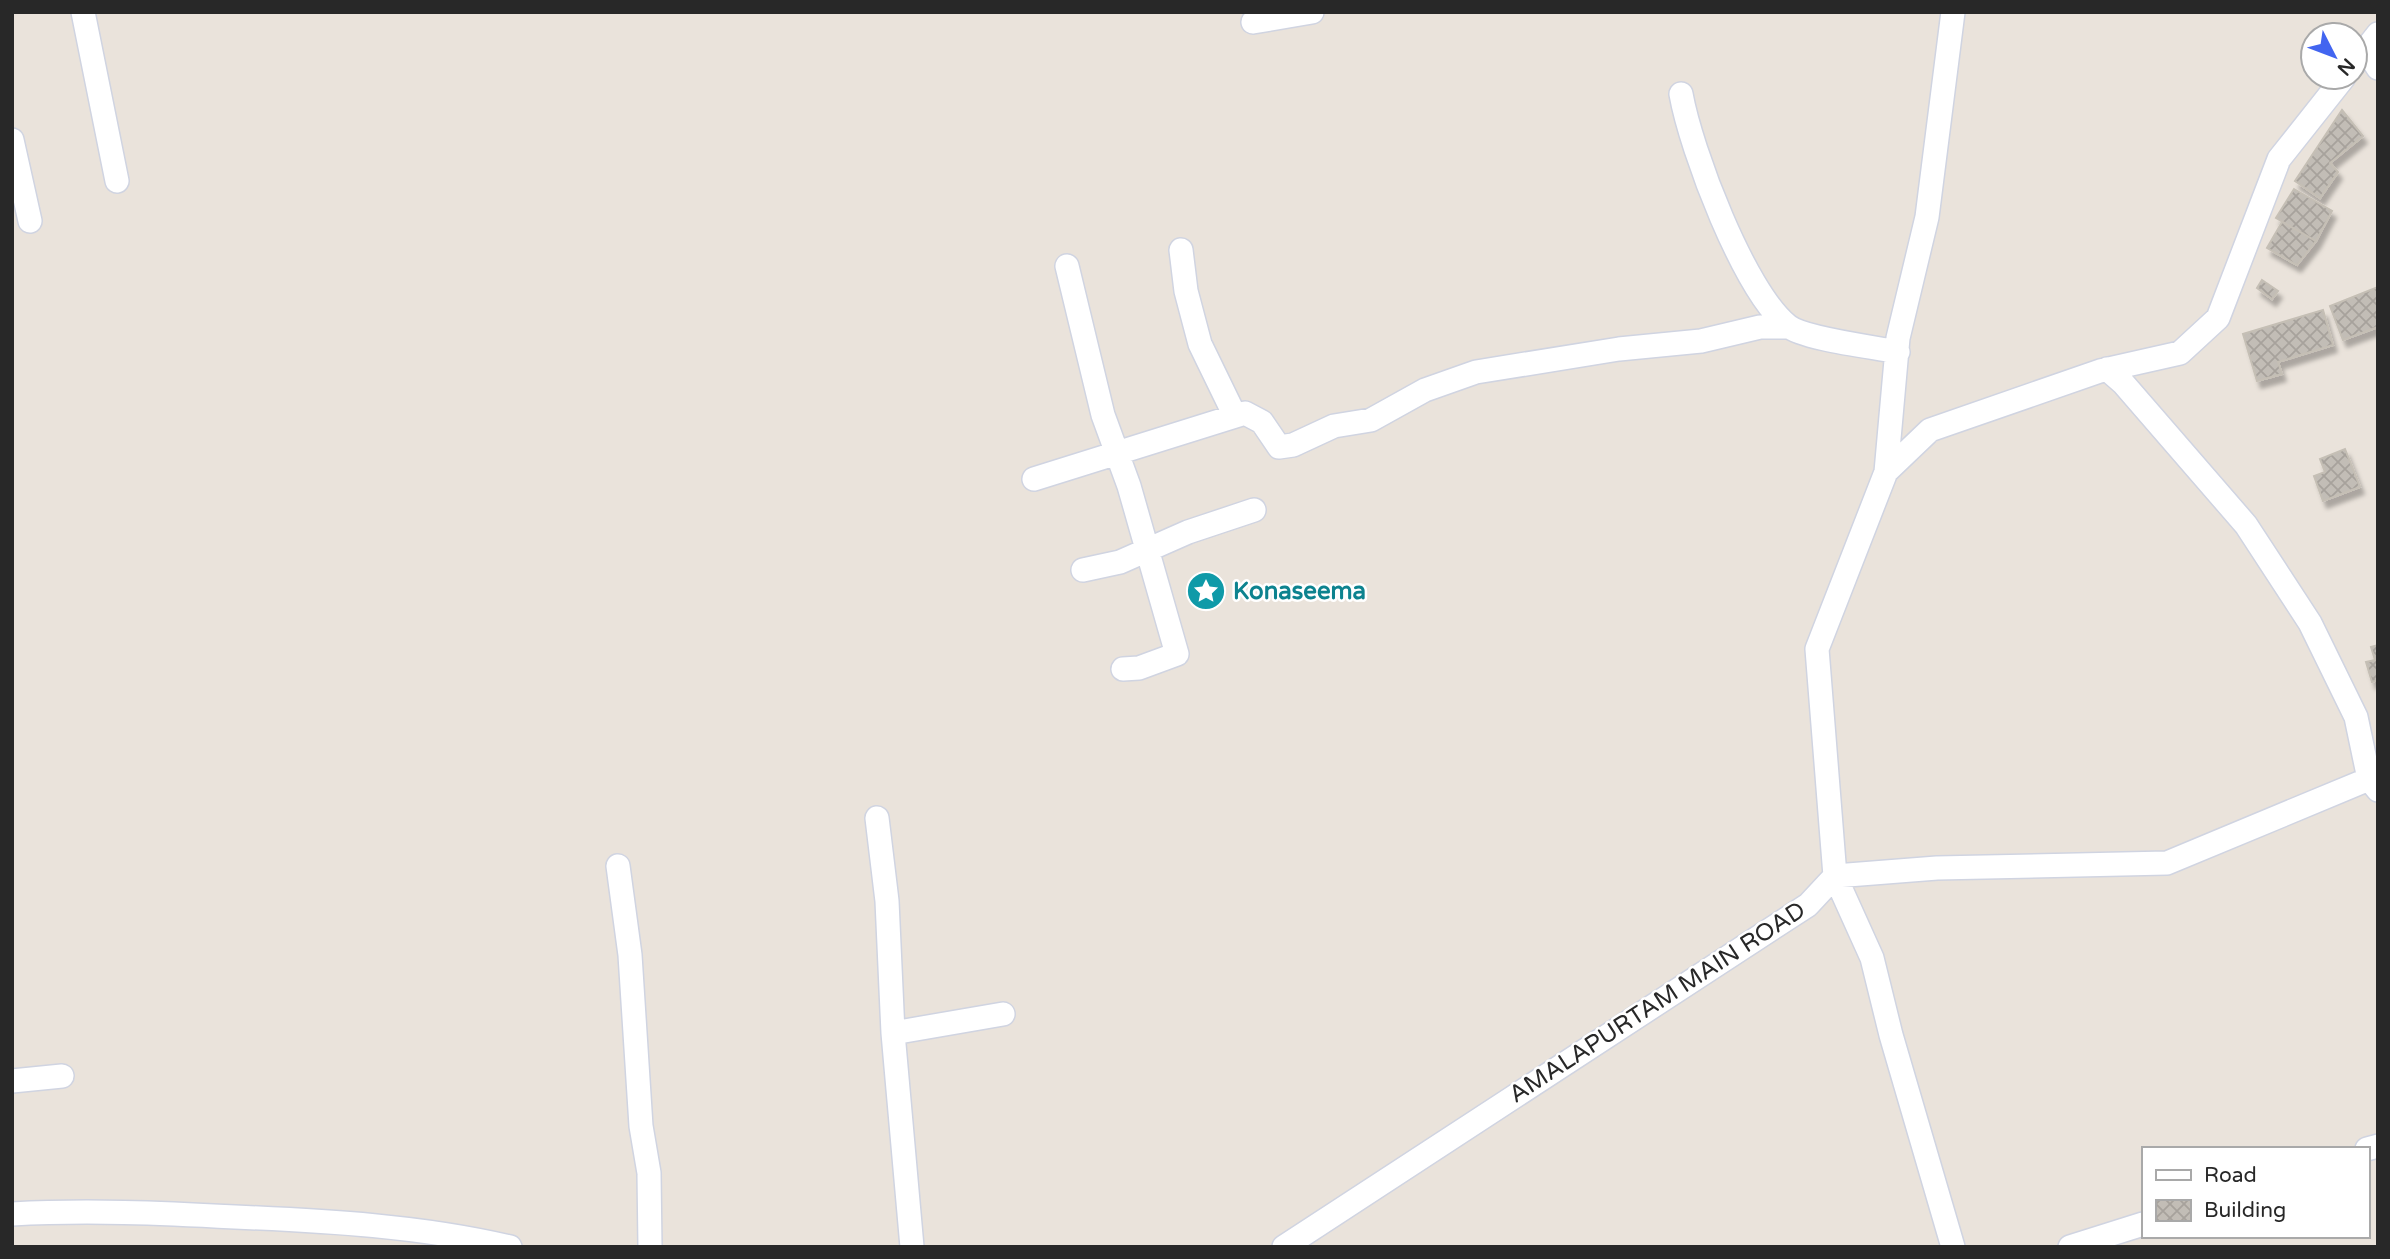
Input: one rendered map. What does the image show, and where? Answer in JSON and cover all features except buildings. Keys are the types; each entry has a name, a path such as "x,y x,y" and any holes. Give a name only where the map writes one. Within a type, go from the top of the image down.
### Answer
{"street":[{"path":"83,12 117,181"},
{"path":"1253,22 1312,12"},
{"path":"1953,12 1927,217 1898,338 1886,472 1817,649 1835,876 1872,958 1891,1035 1953,1247"},
{"path":"1886,472 1930,429 2107,369 2180,353 2218,318 2279,159 2333,91"},
{"path":"1681,94 1696,157 1754,285 1788,327 1800,333 1898,352"},
{"path":"12,140 30,221"},
{"path":"1181,250 1186,291 1200,344 1235,416"},
{"path":"1067,266 1103,415 1118,452 1177,654 1139,668 1123,670"},
{"path":"1034,479 1245,413 1262,422 1279,447 1293,445 1334,426 1371,420 1425,390 1476,372 1619,349 1701,341 1760,327 1788,327"},
{"path":"1835,876 1937,868 2167,863 2373,784 2356,717 2310,623 2246,525 2123,383 2107,369"},
{"path":"1083,570 1103,568 1147,552 1199,527 1254,510"},
{"path":"877,818 887,901 893,1033 912,1247"},
{"path":"618,866 630,955 641,1126 649,1173 650,1247"},
{"name":"AMALAPURTAM MAIN ROAD","path":"1284,1247 1808,905 1835,876"},
{"path":"893,1033 1003,1014"},
{"path":"12,1081 62,1076"},
{"path":"12,1214 85,1210 363,1224 461,1236 510,1247"},
{"path":"2070,1247 2142,1224"}],"place":[{"name":"Konaseema","path":"1206,591"}]}
